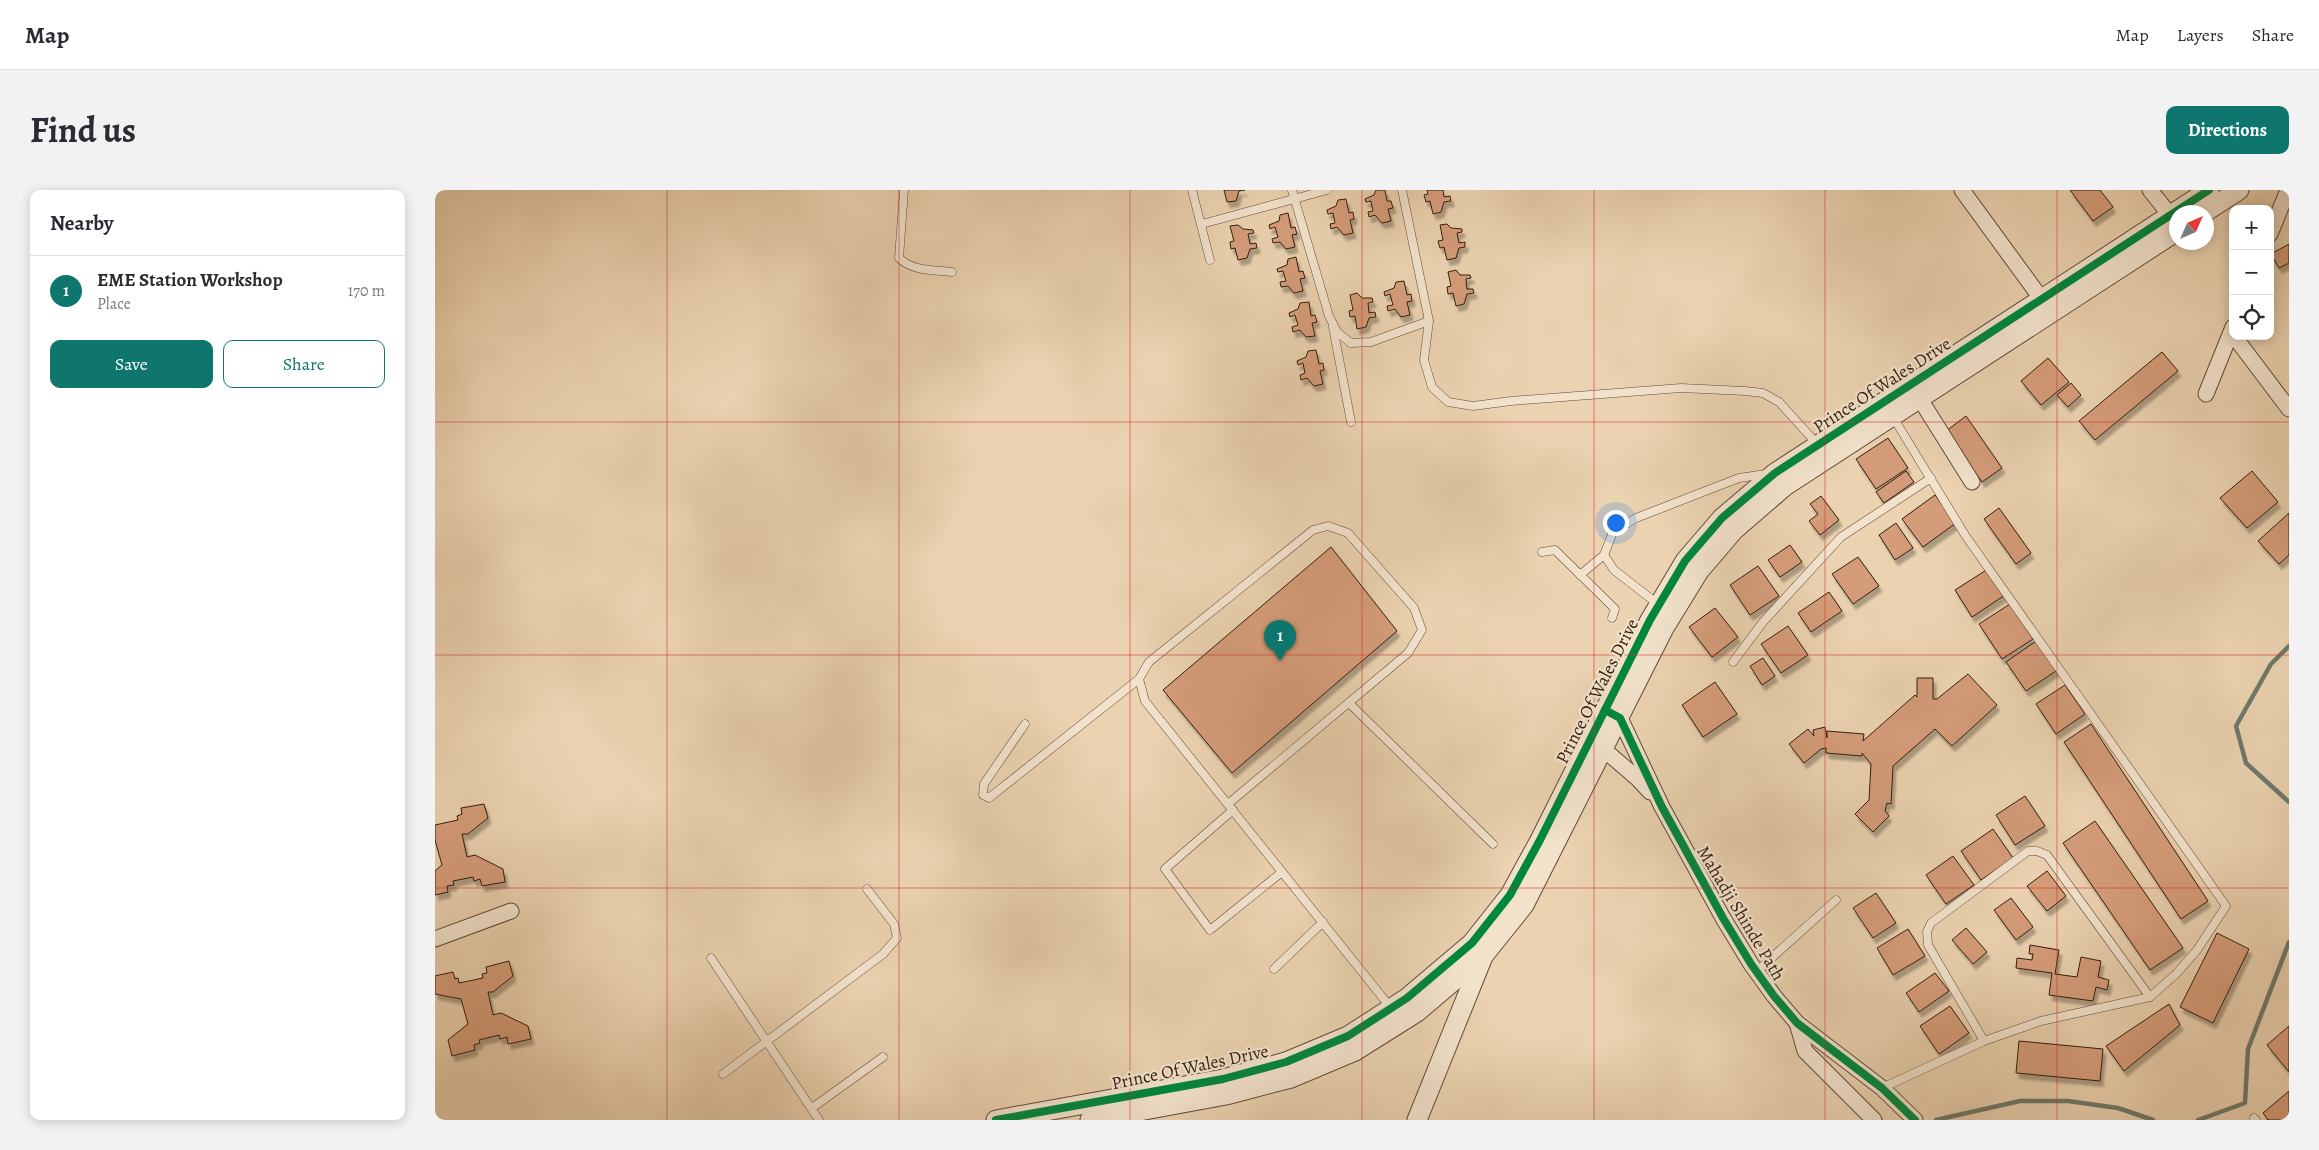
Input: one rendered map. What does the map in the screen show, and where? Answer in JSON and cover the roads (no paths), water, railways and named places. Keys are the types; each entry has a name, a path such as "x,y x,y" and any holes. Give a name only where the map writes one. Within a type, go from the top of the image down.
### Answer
{"street":[{"path":"1962,190 2047,306"},
{"path":"2150,190 2169,217"},
{"name":"Prince Of Wales Drive","path":"2193,205 2209,190"},
{"path":"2214,206 2239,190"},
{"path":"2274,224 2288,190"},
{"name":"Prince Of Wales Drive","path":"997,1120 1223,1079 1286,1062 1397,1015 1417,1012 1524,905 1612,714 1659,605 1685,561 1722,518 1775,473 1822,452 2169,226"},
{"name":"Prince Of Wales Drive","path":"1889,409 1920,399 2047,306"},
{"path":"2206,394 2230,340"},
{"path":"2239,340 2289,409"},
{"path":"1920,399 1971,482"},
{"name":"Prince Of Wales Drive","path":"1612,714 1699,571 1734,530 1822,452"},
{"name":"Mahadji Shinde Path","path":"1612,714 1723,918 1756,972 1797,1023 1882,1088 1915,1120"},
{"name":"Mahadji Shinde Path","path":"1597,744 1637,778 1662,807"},
{"path":"435,939 511,912"},
{"path":"1417,1120 1478,949"},
{"name":"Prince Of Wales Drive","path":"1097,1119 1227,1095 1291,1078 1355,1051 1397,1015"},
{"path":"1797,1023 1805,1051 1874,1120"}],"lane":[{"path":"904,190 899,258 905,264 923,269 951,272"},
{"path":"1192,190 1202,224 1209,260"},
{"path":"1292,190 1331,320 1351,422"},
{"path":"1202,224 1327,190"},
{"path":"1402,190 1429,320 1424,360 1432,387 1448,402 1473,406 1511,401 1681,388 1763,393 1779,402 1822,452"},
{"path":"1331,320 1337,332 1351,343 1371,342 1429,320"},
{"path":"1882,1088 1984,1041 2041,1022 2149,997 2176,974 2197,950 2226,906 1965,535 1889,409"},
{"path":"1580,575 1604,555 1613,532 1636,518 1739,478 1775,473"},
{"path":"1733,662 1763,622 1841,537 1931,478"},
{"path":"1025,724 984,784 983,795 989,798 1139,679 1149,662 1313,530 1328,526 1348,533 1414,608 1422,630 1408,653 1349,702 1230,807 1165,869 1211,930 1282,872"},
{"path":"1542,552 1555,550 1615,609 1612,618"},
{"path":"1604,555 1614,570 1659,605"},
{"path":"1139,679 1145,701 1397,1015"},
{"path":"1349,702 1493,844"},
{"path":"1984,1041 1928,944 1927,932 1931,923 2028,851 2037,851 2047,855 2149,997"},
{"path":"723,1074 883,954 897,938 893,924 867,889"},
{"path":"1756,972 1835,900"},
{"path":"1274,969 1323,922"},
{"path":"711,958 819,1120"},
{"path":"811,1108 883,1057"}],"waterway":[{"path":"2289,646 2271,664 2236,726 2246,763 2289,802"},
{"path":"2198,1120 2245,1103 2248,1049 2289,942"},
{"path":"1936,1120 2020,1101 2068,1101 2118,1108 2153,1120"}],"place":[{"name":"EME Station Workshop","path":"1280,661"}]}
